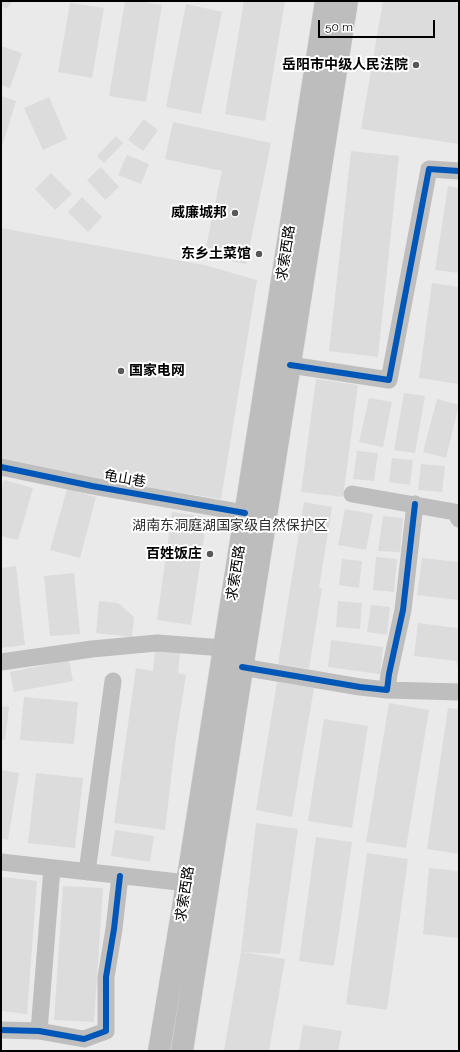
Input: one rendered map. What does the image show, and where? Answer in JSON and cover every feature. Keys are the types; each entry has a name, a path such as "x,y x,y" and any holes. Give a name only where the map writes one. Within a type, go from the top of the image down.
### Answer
{"main road":[{"name":"求索西路","path":"160,1051 326,1"},
{"name":"求索西路","path":"182,1051 347,1"}],"street":[{"path":"290,365 389,380 429,169 459,171"},
{"name":"龟山巷","path":"1,467 92,486 245,513"},
{"path":"352,494 455,512 459,519"},
{"path":"387,690 402,610 415,504"},
{"path":"1,662 92,649 157,644 224,648"},
{"path":"242,667 360,687 387,690 459,692"},
{"path":"87,872 113,681"},
{"path":"1,862 187,883"},
{"path":"39,1031 52,868"},
{"path":"1,1030 39,1031 84,1039 106,1031 106,977 114,929 120,876"}],"green space":[{"name":"湖南东洞庭湖国家级自然保护区","path":"1,1 459,1 459,1051 1,1051"}],"building":[{"path":"1,1 13,1 6,9 1,5"},
{"path":"125,1 138,1 162,5 146,102 109,96"},
{"path":"244,1 285,1 265,121 225,114"},
{"name":"岳阳市中级人民法院","path":"383,1 459,1 459,144 361,129"},
{"path":"70,3 104,8 92,78 58,72"},
{"path":"186,4 222,12 201,114 166,107"},
{"path":"1,46 22,53 10,88 1,85"},
{"path":"1,96 16,101 1,150"},
{"path":"49,97 67,139 43,150 24,108"},
{"path":"144,119 158,130 143,151 128,140"},
{"name":"威廉城邦","path":"173,122 271,143 246,264 204,256 222,171 165,159"},
{"path":"116,136 123,143 104,163 97,156"},
{"path":"351,151 399,156 378,357 329,351"},
{"path":"127,155 149,164 141,184 118,175"},
{"path":"101,167 119,187 105,200 87,180"},
{"path":"51,173 72,194 55,210 35,189"},
{"path":"448,186 459,188 459,273 435,270"},
{"path":"82,197 102,217 88,232 68,212"},
{"name":"国家电网","path":"1,228 204,265 257,280 221,499 35,471 1,462"},
{"path":"432,283 459,287 459,384 419,378"},
{"path":"316,379 358,385 343,497 301,492"},
{"path":"404,393 425,396 415,453 394,450"},
{"path":"369,398 392,402 383,447 359,442"},
{"path":"437,399 459,405 446,458 423,452"},
{"path":"357,451 378,453 374,481 353,479"},
{"path":"392,458 413,460 410,485 389,482"},
{"path":"421,464 445,466 442,492 418,490"},
{"path":"4,480 33,488 18,540 1,536 1,491"},
{"path":"67,489 96,497 80,558 50,550"},
{"path":"304,502 332,507 319,588 322,588 309,669 278,664"},
{"path":"345,509 373,514 366,550 338,545"},
{"path":"172,512 207,517 191,625 157,620"},
{"path":"383,516 403,518 400,552 378,551"},
{"path":"376,557 397,559 394,592 373,590"},
{"path":"422,558 459,562 458,600 417,595"},
{"path":"342,559 362,561 359,588 339,585"},
{"path":"16,566 25,645 1,648 1,568"},
{"path":"74,573 80,634 50,636 44,576"},
{"path":"99,601 118,603 134,617 132,637 96,633"},
{"path":"338,601 362,603 360,629 336,627"},
{"path":"371,605 390,607 387,635 367,632"},
{"path":"418,623 457,628 459,626 459,670 456,661 414,656"},
{"path":"331,640 383,647 380,674 328,667"},
{"path":"155,651 180,653 178,673 186,675 175,745 165,830 114,823 136,668 153,671"},
{"path":"69,660 73,681 14,692 10,672"},
{"path":"277,682 314,688 292,817 256,810"},
{"path":"24,697 78,702 74,744 20,740"},
{"path":"389,703 429,710 406,848 366,842"},
{"path":"1,706 9,707 5,740 1,739"},
{"path":"448,708 459,709 459,854 427,849"},
{"path":"324,719 368,726 352,828 308,821"},
{"path":"1,770 19,773 8,840 1,839"},
{"path":"36,773 83,778 75,848 28,843"},
{"path":"256,823 298,829 280,954 242,952 285,959 269,1051 224,1051 241,952"},
{"path":"115,830 154,836 150,862 111,856"},
{"path":"316,837 352,842 334,966 299,961"},
{"path":"367,853 408,859 387,1010 346,1004"},
{"path":"429,868 459,871 459,938 423,934"},
{"path":"2,877 37,881 27,1014 1,1011"},
{"path":"63,886 103,888 94,1022 54,1020"},
{"path":"303,1025 342,1031 338,1051 299,1051"}],"cycle path":[{"path":"290,365 389,380 429,169 459,171"},
{"path":"1,467 92,486 245,513"},
{"path":"242,667 360,687 387,690 403,610 415,504"},
{"path":"1,1030 39,1031 84,1039 106,1031 106,977 114,929 120,876"}],"place":[{"name":"岳阳市中级人民法院","path":"416,65"},
{"name":"威廉城邦","path":"235,213"},
{"name":"东乡土菜馆","path":"259,254"},
{"name":"国家电网","path":"121,371"},
{"name":"百姓饭庄","path":"210,554"}]}
